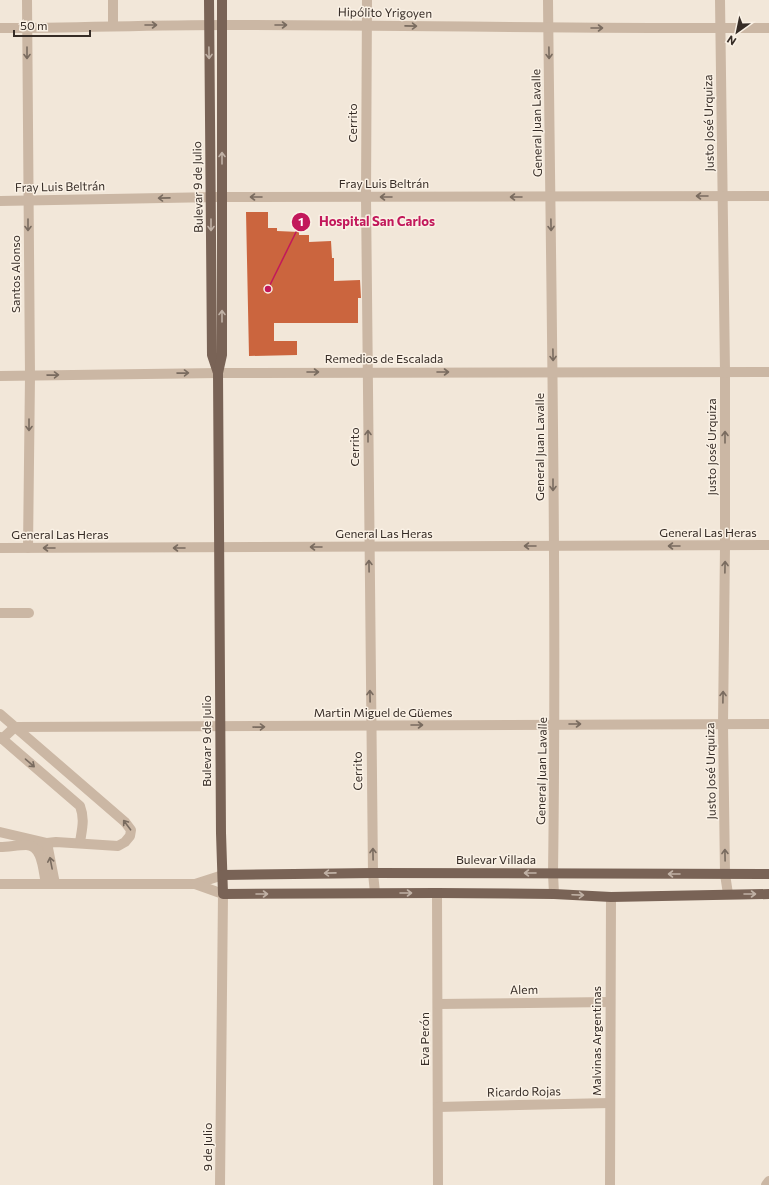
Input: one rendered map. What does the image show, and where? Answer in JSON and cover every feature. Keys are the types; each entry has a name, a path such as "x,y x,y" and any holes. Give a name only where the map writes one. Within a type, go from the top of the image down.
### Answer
{"main road":[{"name":"Bulevar 9 de Julio","path":"209,0 212,355 218,372"},
{"name":"Bulevar 9 de Julio","path":"222,0 222,355 218,372 218,548 223,894"},
{"name":"Bulevar Villada","path":"223,875 373,873 769,874"},
{"path":"223,894 437,893 554,894 611,897 769,894"}],"street":[{"name":"Santos Alonso","path":"27,0 30,376 28,548"},
{"path":"113,0 113,26"},
{"name":"Cerrito","path":"367,0 366,197 370,726 373,873 375,893"},
{"name":"General Juan Lavalle","path":"548,0 553,372 555,724 554,894"},
{"name":"Justo José Urquiza","path":"720,0 726,546 723,725 725,874 728,894"},
{"name":"Hipólito Yrigoyen","path":"0,28 209,25 769,28"},
{"name":"Fray Luis Beltrán","path":"0,201 211,197 769,196"},
{"name":"Remedios de Escalada","path":"0,376 218,372 769,372"},
{"name":"General Las Heras","path":"0,548 769,545"},
{"path":"0,613 29,613"},
{"path":"0,714 125,822 131,830 130,836 125,842 118,846 80,842 47,843 0,832"},
{"name":"Martin Miguel de Güemes","path":"15,727 769,724"},
{"path":"15,727 1,738 80,806 84,820 80,842"},
{"path":"39,852 47,843"},
{"path":"47,843 51,884"},
{"path":"0,847 32,846 39,852 51,884"},
{"path":"0,884 195,884 223,875"},
{"path":"195,884 223,894"},
{"name":"Eva Perón","path":"437,893 438,1185"},
{"name":"Bulevar 9 de Julio","path":"221,1109 223,894"},
{"name":"Malvinas Argentinas","path":"610,1185 611,897"},
{"name":"Alem","path":"438,1004 610,1002"},
{"name":"Ricardo Rojas","path":"438,1107 610,1103"},
{"name":"9 de Julio","path":"220,1185 221,1109"},
{"path":"766,1185 769,1181"}],"building":[{"path":"246,212 268,212 268,228 277,228 277,231 299,232 299,235 309,235 309,242 331,241 332,258 334,258 334,281 360,280 361,298 358,298 358,323 274,323 274,341 297,341 297,355 249,356"}],"place":[{"name":"Hospital San Carlos","path":"268,289"}]}
